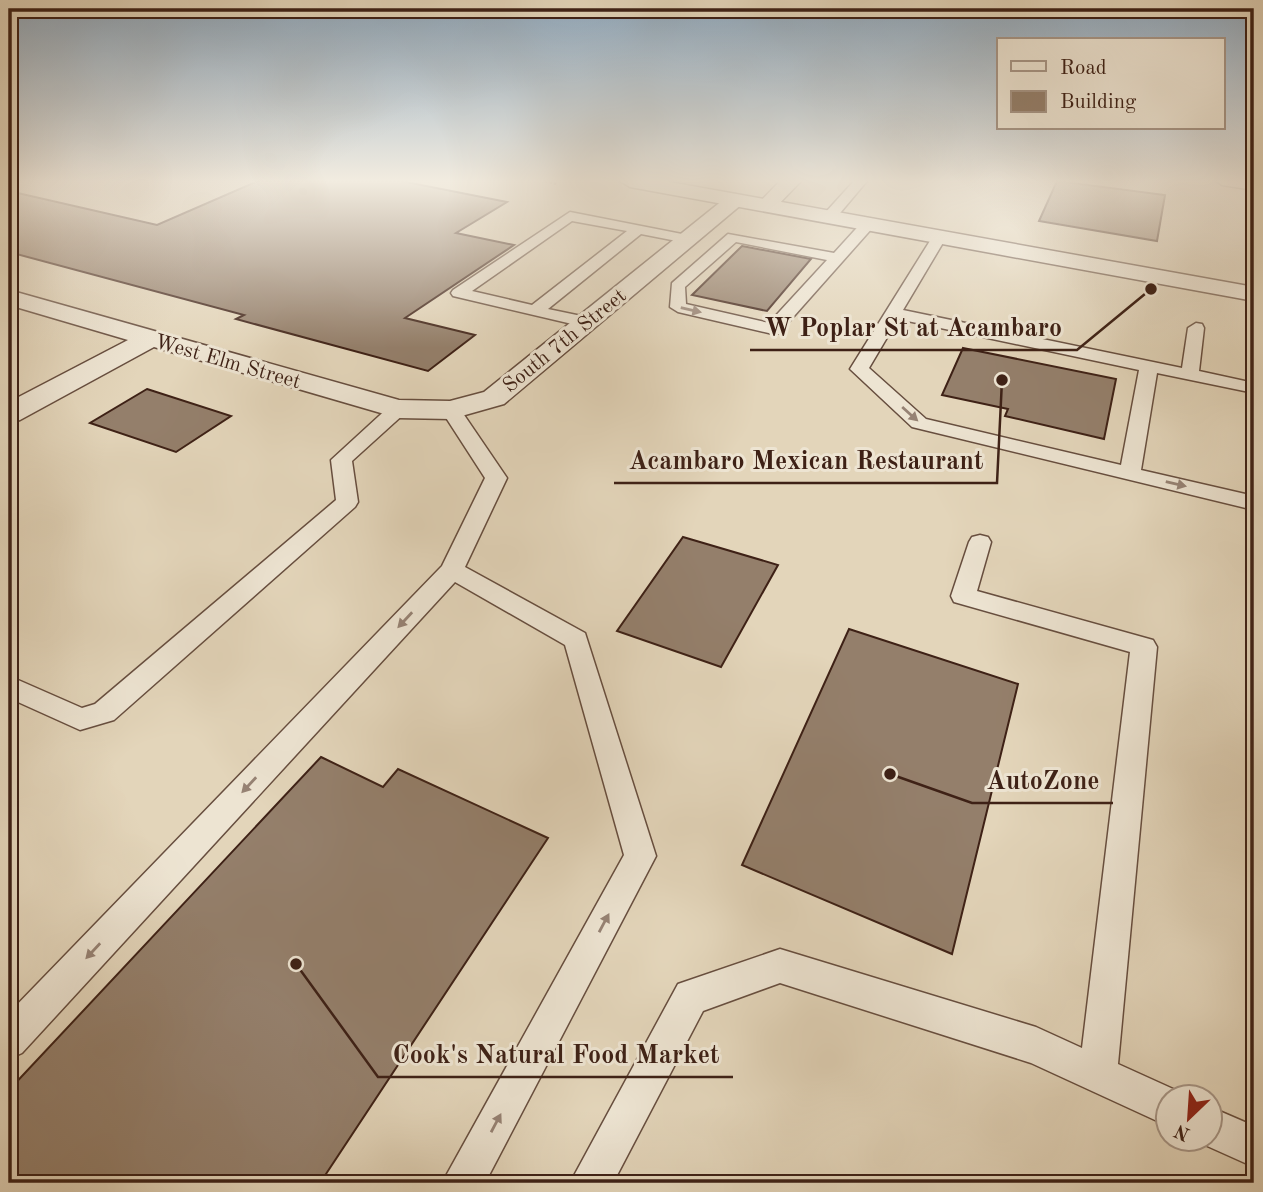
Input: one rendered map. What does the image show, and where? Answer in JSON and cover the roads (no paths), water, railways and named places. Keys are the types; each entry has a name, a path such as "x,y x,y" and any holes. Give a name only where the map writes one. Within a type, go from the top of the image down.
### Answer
{"street":[{"name":"South 7th Street","path":"450,410 494,398 690,237"},
{"path":"943,237 1254,294"},
{"name":"West Elm Street","path":"9,297 397,409 450,410"},
{"path":"9,414 149,339"}],"lane":[{"path":"540,237 459,293 585,323"},
{"path":"535,311 629,237"},
{"path":"676,237 687,239"},
{"path":"839,258 733,237 677,286 678,307 773,329 839,258 857,237"},
{"path":"940,237 859,369 919,423 1254,503"},
{"path":"893,313 1254,388"},
{"path":"1190,375 1196,328"},
{"path":"1130,473 1149,366"},
{"path":"9,686 80,719 104,712 347,502 341,460 397,409"},
{"path":"9,1040 452,570 496,478 450,410"},
{"path":"980,542 963,596 1144,647 1098,1075"},
{"path":"452,570 576,640 640,856 463,1183"},
{"path":"591,1183 691,997 780,966 1037,1046 1154,1101"},
{"path":"1224,1133 1254,1147"}],"place":[{"name":"W Poplar St at Acambaro","path":"1151,289"},
{"name":"Acambaro Mexican Restaurant","path":"1002,380"},
{"name":"AutoZone","path":"890,774"},
{"name":"Cook's Natural Food Market","path":"296,964"}]}
